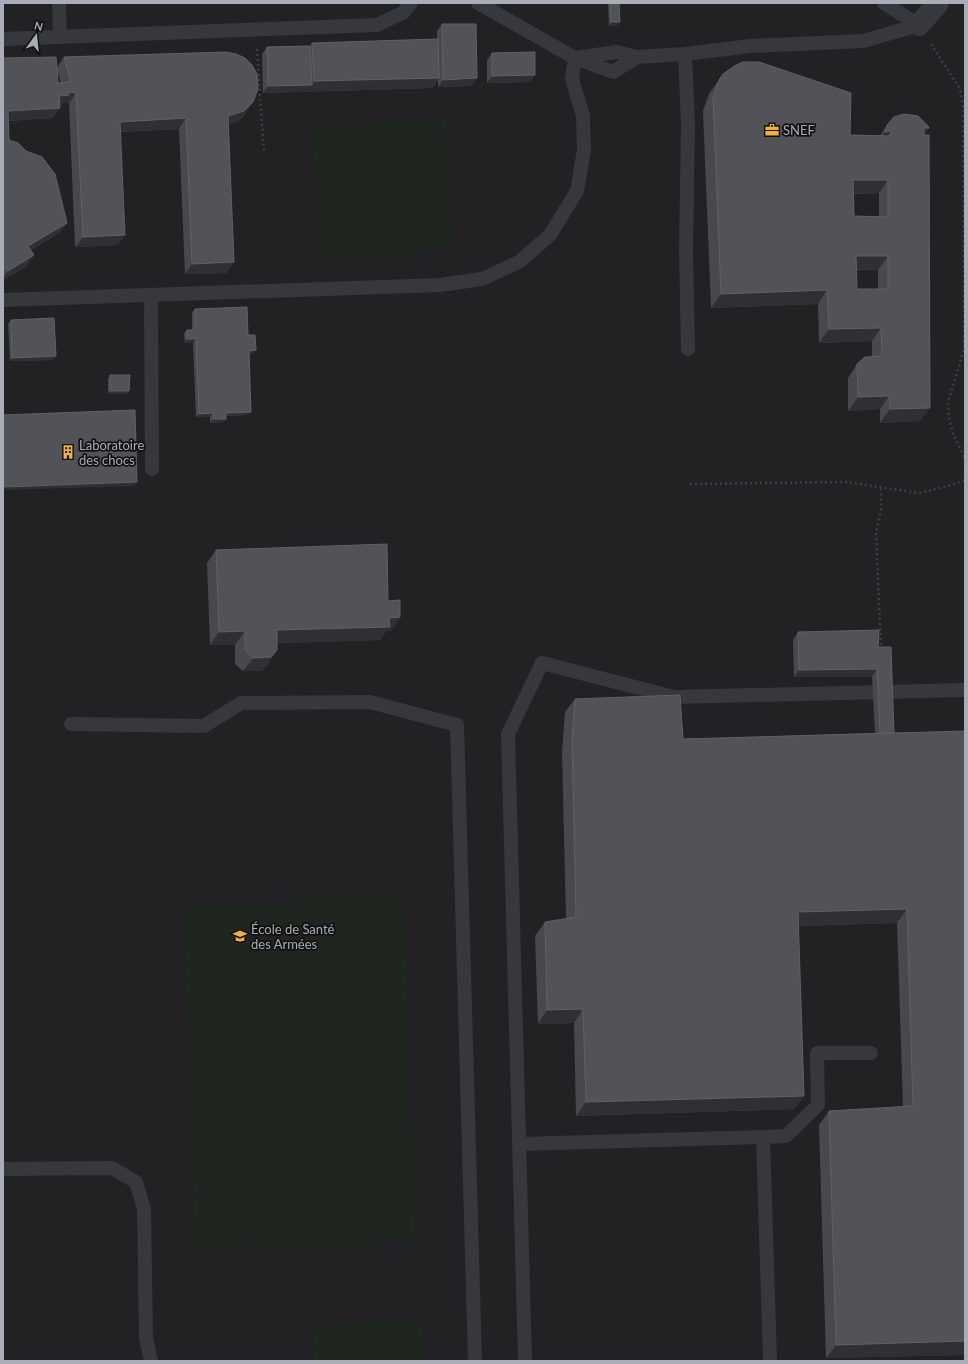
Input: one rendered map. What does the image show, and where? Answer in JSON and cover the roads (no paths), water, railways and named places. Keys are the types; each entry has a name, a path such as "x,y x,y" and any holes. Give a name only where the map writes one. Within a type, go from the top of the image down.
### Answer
{"street":[{"path":"919,26 938,3"}],"lane":[{"path":"59,3 60,37"},
{"path":"3,39 377,24 404,12 411,3"},
{"path":"478,3 575,58 613,72 637,57"},
{"path":"884,3 919,26"},
{"path":"575,58 617,52 637,57 685,54 750,46 863,41 919,26"},
{"path":"685,54 688,124 686,251 688,350"},
{"path":"3,300 440,285 482,279 519,262 550,235 577,191 584,150 583,116 572,79 575,58"},
{"path":"151,295 152,469"},
{"path":"525,1361 508,734 542,663 674,697 965,690"},
{"path":"71,724 204,726 241,703 370,702 457,725 475,1361"},
{"path":"519,1144 786,1136 818,1105 817,1054 871,1053"},
{"path":"763,1137 770,1361"},
{"path":"3,1169 112,1168 136,1182 144,1209 146,1338 151,1361"}],"place":[{"name":"SNEF","path":"772,130"},
{"name":"Laboratoire des chocs","path":"68,452"},
{"name":"École de Santé des Armées","path":"240,936"}]}
